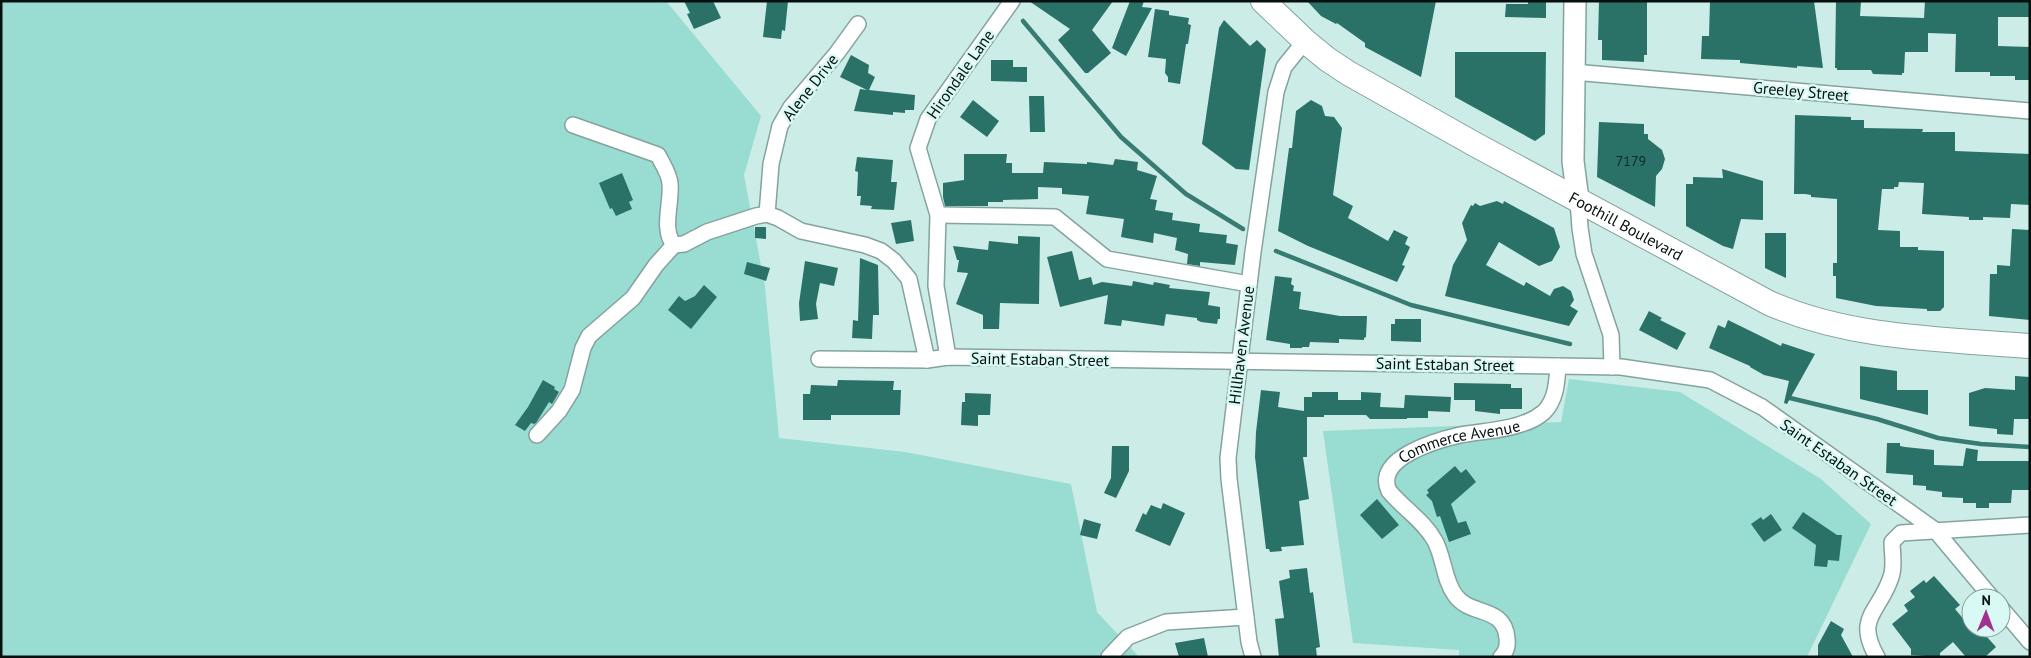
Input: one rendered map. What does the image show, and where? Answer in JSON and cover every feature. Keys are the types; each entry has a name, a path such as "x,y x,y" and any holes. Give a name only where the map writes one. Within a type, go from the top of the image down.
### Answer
{"main road":[{"name":"Foothill Boulevard","path":"1263,1 1305,41 1348,73 1768,303 1813,320 1855,330 2030,346"}],"street":[{"name":"Hirondale Lane","path":"948,357 936,286 938,215 918,148 921,134 933,111 1012,1"},
{"path":"1575,1 1573,166 1584,254 1610,330 1612,367"},
{"name":"Alene Drive","path":"767,214 771,164 776,136 780,126 791,107 837,53 858,24"},
{"name":"Hillhaven Avenue","path":"1253,657 1249,642 1228,479 1230,438 1249,284 1278,85 1284,67 1305,41"},
{"name":"Greeley Street","path":"1573,72 2030,111"},
{"path":"573,125 658,155 671,182 668,229 670,240 674,245"},
{"path":"537,435 559,411 572,390 583,348 589,336 633,298 656,265 674,245 684,244 707,232 756,216 767,214 801,231 873,248 894,261 909,279 928,360"},
{"path":"938,215 1054,217 1107,259 1249,284"},
{"name":"Saint Estaban Street","path":"819,359 928,360 948,357 1612,367 1658,371 1710,380 1762,407 1935,530 1984,588"},
{"name":"Commerce Avenue","path":"1501,657 1507,643 1506,628 1502,623 1485,612 1462,603 1455,595 1434,540 1423,524 1389,491 1386,486 1387,475 1395,462 1421,448 1457,436 1523,424 1539,416 1546,410 1555,394 1558,366"},
{"path":"1877,657 1867,632 1869,617 1892,576 1892,542 1901,532 2030,525"},
{"path":"1109,657 1128,637 1166,622 1246,617"},
{"path":"2011,620 2030,642"}],"green space":[{"path":"1,1 666,1 761,116 744,175 765,287 779,438 905,452 1071,484 1097,612 1139,657 1,657"},
{"path":"1569,379 1680,392 1821,479 1871,524 1807,657 1459,657 1459,650 1353,643 1323,431 1561,422"}],"building":[{"path":"684,1 713,1 721,18 694,29 687,14 690,13"},
{"path":"767,1 788,1 785,31 782,30 781,39 763,37"},
{"path":"1029,1 1113,1 1092,30 1111,53 1088,73 1085,73 1058,40 1070,29"},
{"path":"1130,1 1144,1 1142,7 1152,8 1126,56 1112,48"},
{"path":"1307,1 1436,1 1421,77 1365,47 1365,43 1337,23 1321,16"},
{"path":"1528,1 1546,1 1546,18 1505,17 1506,4 1528,4"},
{"path":"1599,1 1647,1 1647,55 1644,55 1644,62 1602,60 1602,40 1598,40"},
{"path":"1710,1 1814,1 1823,68 1797,66 1797,68 1740,63 1740,60 1701,59 1702,36 1709,36"},
{"path":"1836,1 1861,1 1860,16 1924,18 1925,1 2030,1 2030,17 1998,17 1998,46 2030,47 2030,80 2015,80 2015,76 1990,76 1990,72 1955,72 1956,34 1928,33 1928,52 1905,52 1904,73 1902,75 1873,74 1871,70 1837,70 1835,68"},
{"path":"1155,9 1169,11 1169,15 1189,18 1188,24 1191,25 1180,84 1168,82 1168,77 1165,73 1166,59 1148,57"},
{"path":"1224,20 1250,46 1257,40 1266,49 1249,170 1236,169 1202,144 1219,28"},
{"path":"1455,52 1546,52 1545,134 1535,141 1455,97"},
{"path":"851,55 869,65 868,73 875,77 869,90 915,95 914,110 905,110 905,113 893,112 893,115 854,111 860,89 867,90 840,77"},
{"path":"991,60 1013,60 1013,67 1027,67 1027,82 991,81"},
{"path":"1029,96 1044,96 1045,132 1030,132"},
{"path":"973,100 999,121 987,137 960,117"},
{"path":"1311,100 1322,106 1325,116 1334,117 1342,128 1333,195 1353,206 1348,218 1388,241 1394,230 1408,237 1405,244 1410,247 1402,265 1405,266 1397,282 1308,246 1278,231 1289,148 1292,148 1296,111"},
{"path":"1795,115 1851,117 1851,120 1864,120 1864,128 1923,129 1922,132 1955,132 1955,151 2030,154 2030,205 2011,204 2010,218 1983,217 1983,220 1969,220 1969,217 1922,214 1924,183 1899,182 1898,187 1894,187 1894,189 1882,189 1878,230 1900,231 1900,247 1918,247 1918,250 1944,251 1944,307 1940,311 1927,311 1927,309 1876,306 1836,298 1836,276 1833,276 1833,263 1837,263 1837,199 1794,194"},
{"path":"1599,122 1644,124 1644,134 1648,134 1648,139 1662,150 1665,159 1662,169 1656,176 1655,207 1597,177"},
{"path":"964,154 1007,154 1006,163 1012,163 1012,173 1043,173 1044,162 1087,164 1087,162 1113,165 1115,159 1138,162 1137,170 1157,176 1150,199 1157,200 1155,210 1173,213 1172,220 1200,224 1199,232 1227,235 1226,243 1238,245 1235,265 1200,262 1200,266 1187,264 1188,254 1175,250 1177,238 1154,233 1153,243 1121,237 1124,219 1086,214 1089,196 1062,194 1062,188 1038,187 1038,199 988,202 988,206 945,206 943,183 964,180"},
{"path":"857,157 893,160 891,182 897,182 894,210 871,209 872,206 860,205 861,196 857,196 858,172 855,171"},
{"path":"1722,169 1763,181 1763,220 1741,219 1733,249 1723,246 1686,226 1686,184 1693,184 1693,177 1723,178"},
{"path":"622,173 633,200 629,202 632,209 616,216 612,208 610,209 599,183"},
{"path":"1497,201 1503,204 1504,201 1554,228 1560,247 1552,261 1539,266 1499,242 1486,265 1524,286 1526,282 1550,296 1554,289 1563,286 1571,291 1574,300 1570,306 1578,311 1569,326 1445,296 1453,265 1467,240 1462,223 1471,205 1473,206 1475,203 1480,206"},
{"path":"911,220 914,241 896,244 891,223"},
{"path":"755,227 766,227 766,239 755,238"},
{"path":"2012,229 2030,230 2030,320 1989,316 1990,274 1997,274 1997,265 2010,266"},
{"path":"1765,233 1786,233 1786,278 1765,268"},
{"path":"1018,236 1040,237 1039,304 1000,303 999,329 983,329 983,315 956,304 968,273 957,272 959,260 957,260 953,246 988,250 989,241 1018,244"},
{"path":"1072,251 1079,280 1091,277 1093,285 1102,282 1132,286 1133,281 1153,285 1154,282 1170,285 1169,288 1210,292 1208,305 1220,307 1220,319 1218,319 1217,324 1201,322 1197,318 1166,314 1164,326 1122,320 1121,326 1104,324 1108,295 1060,307 1047,257"},
{"path":"860,258 878,265 879,315 873,315 872,339 852,338 853,320 858,321"},
{"path":"805,261 838,268 834,286 820,283 816,304 818,319 800,321 799,303"},
{"path":"747,262 770,268 766,281 744,274"},
{"path":"1275,276 1292,278 1293,291 1301,292 1299,309 1340,316 1367,316 1366,337 1364,340 1339,339 1339,343 1310,342 1309,347 1290,348 1290,344 1266,340"},
{"path":"704,285 717,297 691,329 668,310 679,296 685,301 695,296"},
{"path":"1649,311 1662,318 1660,320 1686,333 1677,350 1639,330"},
{"path":"1395,319 1421,319 1421,342 1391,341 1391,324 1395,324"},
{"path":"1728,320 1781,346 1782,343 1815,354 1787,404 1784,403 1789,381 1764,375 1750,366 1709,348 1718,325 1725,328"},
{"path":"1860,366 1897,371 1897,390 1928,390 1928,415 1860,399"},
{"path":"2015,376 2030,377 2029,419 2014,419 2013,435 1997,434 1997,429 1969,426 1969,393 1985,388 2015,390"},
{"path":"543,380 555,387 554,389 559,392 552,404 549,402 536,423 531,423 525,431 515,425 528,407"},
{"path":"838,380 894,381 893,390 901,390 900,415 831,415 831,420 803,420 803,394 810,394 811,385 837,386"},
{"path":"1454,383 1511,384 1511,388 1522,388 1522,409 1500,409 1500,414 1475,411 1475,400 1454,400"},
{"path":"1261,390 1280,392 1278,407 1304,411 1304,397 1312,397 1312,392 1338,392 1338,400 1361,400 1361,392 1381,393 1380,407 1404,408 1405,395 1451,397 1450,412 1428,411 1428,418 1407,419 1370,419 1366,415 1307,417 1307,457 1303,457 1309,499 1299,501 1304,545 1281,547 1282,551 1270,552 1269,549 1266,549 1255,457"},
{"path":"965,393 991,394 990,415 978,415 978,426 961,425 962,402 965,402"},
{"path":"1887,443 1900,443 1900,446 1934,450 1934,465 1963,466 1966,448 1978,450 1977,461 2030,461 2030,490 2012,490 2011,503 1989,503 1989,508 1976,508 1976,503 1963,503 1963,498 1942,497 1942,492 1926,490 1926,486 1913,485 1913,475 1886,473"},
{"path":"1112,446 1129,446 1129,471 1116,498 1104,493 1111,478"},
{"path":"1455,466 1461,473 1466,469 1476,482 1451,504 1458,523 1466,521 1471,534 1449,542 1440,516 1437,517 1432,501 1426,495 1429,493 1427,490"},
{"path":"1377,499 1399,525 1382,539 1360,515"},
{"path":"1163,503 1185,513 1170,546 1135,531 1143,513 1146,515 1151,505 1161,509"},
{"path":"1803,512 1837,535 1842,535 1839,561 1828,560 1827,567 1814,566 1816,545 1792,528"},
{"path":"1771,514 1782,530 1764,542 1751,524 1761,517 1763,520"},
{"path":"1084,519 1101,524 1097,539 1080,535"},
{"path":"1307,568 1310,593 1313,592 1320,647 1316,648 1317,657 1279,657 1275,619 1284,618 1279,581 1290,578 1289,570"},
{"path":"1934,576 1960,605 1955,609 1961,616 1961,638 1988,638 1996,647 1985,657 1966,657 1953,642 1940,653 1940,657 1911,655 1911,649 1892,624 1908,611 1904,605 1915,597 1910,591 1924,580 1926,583"},
{"path":"1831,621 1844,629 1841,635 1853,657 1818,657 1818,645"},
{"path":"1204,638 1208,657 1179,657 1175,643"}],"waterway":[{"path":"1023,21 1121,137 1186,194 1243,229"},
{"path":"1276,251 1411,305 1570,344"},
{"path":"1790,398 1877,419 1938,438 1981,444 2030,447"}]}
